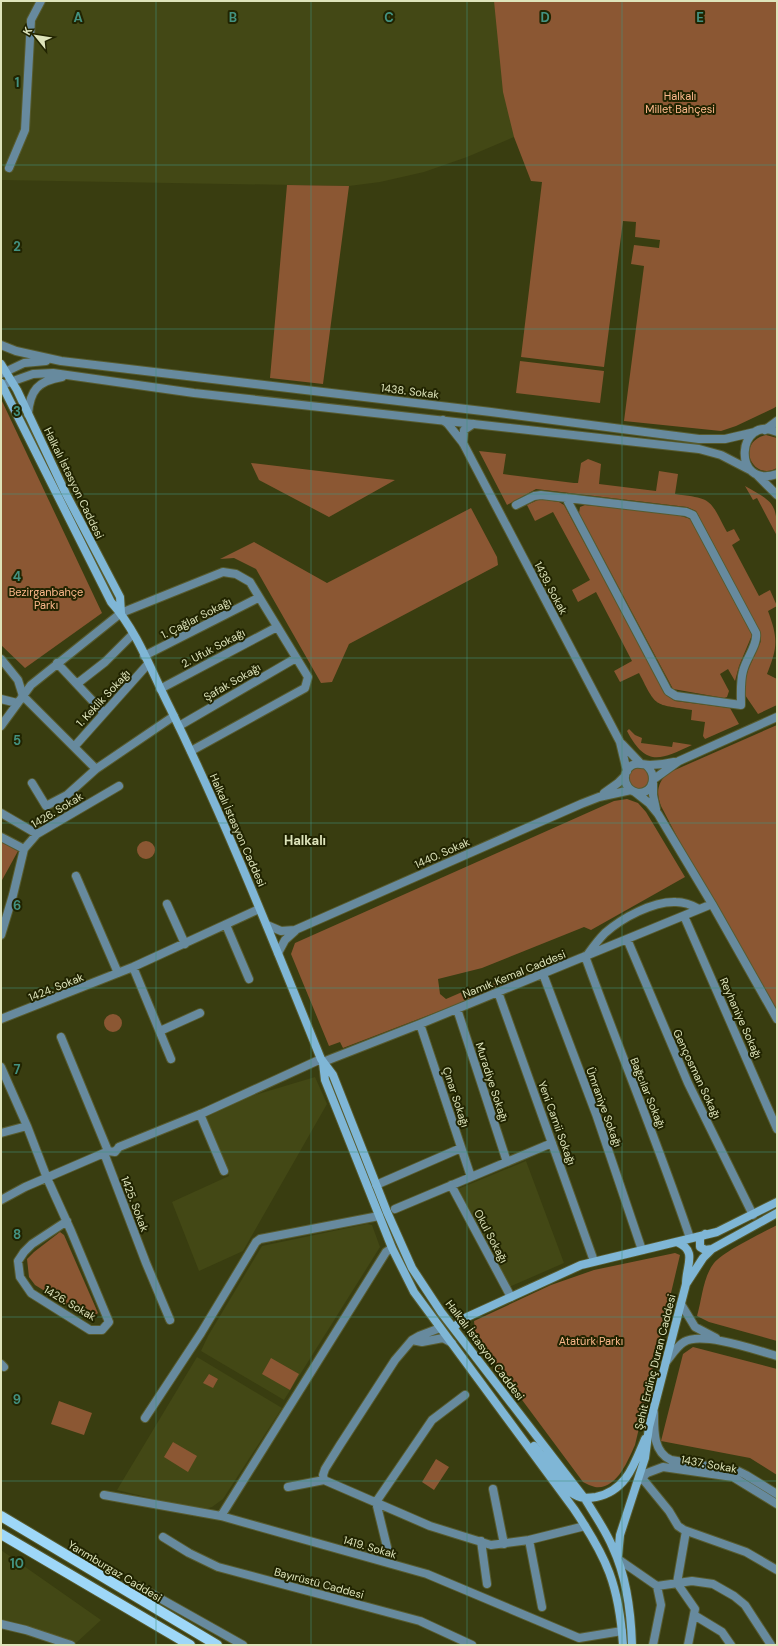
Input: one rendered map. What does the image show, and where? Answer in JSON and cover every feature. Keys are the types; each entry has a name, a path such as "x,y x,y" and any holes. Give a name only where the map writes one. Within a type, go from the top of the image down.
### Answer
{"main road":[{"name":"Halkalı İstasyon Caddesi","path":"1,364 3,373 12,380 66,494 120,597 121,613"},
{"name":"Halkalı İstasyon Caddesi","path":"1,384 111,602 121,613 133,634 191,751 267,925 322,1060 332,1075 376,1185 392,1248 414,1292 574,1509 596,1542 614,1583 623,1645"},
{"name":"Halkalı İstasyon Caddesi","path":"322,1060 325,1080 383,1214 412,1268 441,1312 585,1499 606,1534 618,1559 622,1572 629,1607 632,1645"},
{"path":"453,1344 454,1327 465,1318 574,1268 594,1261 717,1232 753,1215 777,1201"},
{"name":"Şehit Erdinç Duran Caddesi","path":"618,1559 620,1535 645,1458 649,1428 686,1284 703,1258 712,1249 777,1213"},
{"path":"708,1233 700,1238 700,1246 705,1250 712,1249"},
{"path":"677,1242 687,1247 690,1253 686,1284"},
{"path":"507,1417 519,1427 568,1490 575,1496 585,1499 608,1494 625,1482 634,1466 649,1428"},
{"name":"Yarımburgaz Caddesi","path":"1,1516 217,1645"},
{"path":"1,1534 190,1645"}],"street":[{"path":"9,168 25,130 31,20 42,1"},
{"name":"1438. Sokak","path":"1,345 16,351 61,362"},
{"name":"1438. Sokak","path":"3,373 15,366 34,361 61,362 491,412 699,439 725,439 765,430"},
{"path":"1,384 42,373 194,393 699,449 722,455 753,472 764,476 777,474"},
{"path":"28,414 31,397 40,384 65,376"},
{"name":"1439. Sokak","path":"442,420 448,424 463,443 620,742"},
{"path":"765,430 777,421"},
{"path":"463,443 464,430 473,424"},
{"path":"765,430 777,432"},
{"path":"755,432 750,437 744,449 744,456 753,472 777,496"},
{"path":"516,505 537,495 566,498 686,512 695,516 757,635 743,670 741,680 741,705 676,696 668,691 566,498"},
{"path":"1,726 31,685 121,613 222,572 236,574 250,582 258,598 308,678 305,688 191,751"},
{"name":"1. Çağlar Sokağı","path":"144,656 258,598"},
{"name":"2. Ufuk Sokağı","path":"160,689 277,627"},
{"path":"78,683 105,662 133,634"},
{"name":"Şafak Sokağı","path":"178,726 296,658"},
{"path":"1,659 18,680 23,696 96,769"},
{"path":"57,663 78,683 104,713"},
{"name":"1. Keklik Sokağı","path":"74,747 148,664"},
{"path":"1,699 17,703"},
{"path":"32,783 46,806 67,795 96,769 174,716"},
{"path":"599,797 618,783 632,766 644,764 659,765 679,761 777,717"},
{"path":"620,742 652,772 653,795 658,814"},
{"path":"620,742 626,773 625,782 633,791 649,803 658,814 712,904 777,1019"},
{"path":"599,797 633,791 644,792 653,781 679,761"},
{"name":"1426. Sokak","path":"1,935 13,896 24,849 37,834 119,786"},
{"name":"1440. Sokak","path":"267,925 281,931 295,930 599,797"},
{"path":"1,813 37,834"},
{"path":"1,837 24,849"},
{"path":"76,876 118,973"},
{"path":"586,956 605,933 622,921 645,909 675,902 689,904 699,909"},
{"path":"167,904 185,944"},
{"name":"Namık Kemal Caddesi","path":"322,1060 420,1024 712,904"},
{"name":"1424. Sokak","path":"1,1019 133,968 260,909"},
{"name":"Reyhaniye Sokağı","path":"684,916 777,1129"},
{"path":"226,925 249,979"},
{"name":"1440. Sokak","path":"278,953 285,940 295,930"},
{"name":"Gençosman Sokağı","path":"627,939 688,1083 753,1215"},
{"name":"Bağcılar Sokağı","path":"586,956 646,1119 664,1159 690,1238"},
{"path":"133,968 171,1059"},
{"name":"Ümraniye Sokağı","path":"543,974 596,1114 642,1250"},
{"name":"Yeni Camii Sokağı","path":"498,992 594,1261"},
{"name":"Muradiye Sokağı","path":"457,1009 507,1162"},
{"path":"160,1031 200,1013"},
{"name":"Çınar Sokağı","path":"420,1024 470,1177"},
{"name":"1425. Sokak","path":"61,1037 106,1152 146,1263 170,1320"},
{"path":"1,1200 106,1152 113,1145 119,1146 200,1114 322,1060"},
{"name":"1426. Sokak","path":"1,1067 27,1126 47,1178 67,1221 109,1322 102,1330 90,1330 31,1293 20,1277 18,1261 24,1252 67,1221"},
{"path":"200,1114 224,1171"},
{"path":"1,1132 27,1126"},
{"path":"395,1209 552,1143"},
{"path":"376,1185 461,1148"},
{"name":"Okul Sokağı","path":"451,1185 511,1297"},
{"path":"145,1418 201,1333 256,1242 260,1239 383,1214"},
{"path":"221,1516 386,1252 392,1248"},
{"path":"681,1304 695,1327 720,1340"},
{"path":"324,1480 323,1475 325,1470 395,1360 412,1340 440,1328"},
{"path":"412,1340 422,1342 444,1338 453,1344"},
{"path":"665,1363 685,1341 695,1338 720,1340 777,1356"},
{"path":"388,1551 376,1502 432,1420 465,1395"},
{"path":"654,1410 655,1432 658,1448 665,1458 742,1473 777,1494"},
{"name":"1437. Sokak","path":"636,1485 642,1478 653,1470 663,1467 733,1477 777,1504"},
{"path":"642,1478 669,1511 678,1526 686,1531 746,1552 777,1570"},
{"path":"288,1487 324,1480 430,1526 491,1545 529,1540 585,1526"},
{"path":"493,1488 504,1544"},
{"name":"1419. Sokak","path":"104,1494 221,1516 427,1574 580,1638 622,1631"},
{"path":"686,1531 677,1583 695,1609 688,1645"},
{"name":"Bayırüstü Caddesi","path":"162,1537 189,1553 218,1567 420,1621 472,1645"},
{"path":"529,1540 542,1607"},
{"path":"481,1541 487,1584"},
{"path":"618,1559 657,1586 692,1581 713,1584 734,1596 745,1606 771,1645"},
{"path":"138,1586 243,1645"},
{"path":"654,1645 661,1605 657,1586"},
{"path":"694,1615 722,1632 731,1645"},
{"path":"1,1624 26,1630 71,1645"}],"shaded area":[{"path":"1,1 644,1 514,137 467,157 424,172 380,182 349,186 1,180"},
{"path":"315,1077 327,1104 243,1251 199,1271 172,1202 229,1176 204,1118 245,1098"},
{"path":"526,1161 564,1263 509,1287 458,1189"},
{"path":"367,1224 372,1225 380,1247 284,1400 201,1351 208,1336 262,1246"},
{"path":"197,1357 282,1408 223,1499 212,1507 201,1510 117,1490"},
{"path":"1,1550 101,1620 76,1643 1,1626"}],"green space":[{"name":"Halkalı Millet Bahçesi","path":"494,1 777,1 777,406 736,426 721,431 624,421 644,266 631,264 634,245 659,248 660,240 635,237 636,222 623,221 604,367 521,357 542,182 531,181 514,137 503,92"},
{"path":"287,185 349,186 323,384 270,378"},
{"path":"520,361 604,371 600,403 516,393"},
{"name":"Bezirganbahçe Parkı","path":"1,399 102,613 25,668 1,645"},
{"path":"766,435 777,438 777,468 768,471 760,470 754,466 750,459 749,452 751,445 757,439"},
{"path":"479,451 506,454 503,474 574,483 578,483 581,463 588,459 601,464 599,484 656,491 659,471 678,474 675,494 697,497 709,502 717,513 727,532 734,529 740,540 732,545 759,596 770,590 777,606 768,611 774,628 775,649 767,674 777,679 777,705 758,714 745,695 744,685 748,670 761,641 761,634 696,511 687,507 536,489 507,505"},
{"path":"251,463 395,480 329,517 259,480"},
{"path":"745,486 772,504 776,516 777,536 757,498 753,500"},
{"path":"540,499 559,502 564,505 666,695 675,701 730,708 739,724 705,739 703,736 705,722 691,720 692,710 670,707 653,699 639,673 620,682 614,671 632,661 596,592 578,602 572,590 590,580 553,512 535,521 527,505"},
{"path":"585,505 659,512 685,517 691,520 752,635 739,666 735,681 728,669 720,674 729,691 727,697 724,698 673,689 579,513 580,507"},
{"path":"471,508 497,557 498,565 349,644 332,682 321,683 256,569 234,558 220,559 254,542 327,583"},
{"path":"777,725 777,1014 712,904 661,806 658,797 658,788 668,773"},
{"path":"629,729 635,735 642,738 641,743 672,747 673,742 692,745 662,757 647,755 634,743 627,731"},
{"path":"639,767 647,770 650,778 647,786 639,789 631,786 628,778 631,770"},
{"path":"627,799 638,803 646,812 685,877 591,930 584,927 482,968 438,979 440,994 446,999 476,986 500,983 526,974 528,977 343,1048 340,1042 329,1046 291,954 295,943 614,801"},
{"path":"142,841 150,841 155,846 153,857 150,859 142,859 137,854 137,846"},
{"path":"1,842 18,851 1,882"},
{"path":"113,1014 119,1017 122,1023 119,1029 113,1032 107,1029 104,1023 107,1017"},
{"path":"777,1225 777,1341 709,1322 697,1316 705,1281 714,1263 734,1248"},
{"path":"60,1232 64,1235 98,1313 93,1317 87,1317 35,1285 29,1277 27,1259"},
{"name":"Atatürk Parkı","path":"675,1253 680,1255 635,1445 621,1473 610,1484 603,1487 592,1486 583,1482 505,1377 476,1341 474,1321 551,1285 594,1270"},
{"path":"693,1347 777,1369 777,1475 750,1458 661,1441 683,1354"},
{"path":"271,1358 299,1374 290,1390 262,1374"},
{"path":"209,1374 218,1379 213,1388 203,1383"},
{"path":"59,1401 92,1413 84,1435 51,1424"},
{"path":"173,1442 197,1456 188,1472 164,1457"},
{"path":"436,1459 449,1467 434,1490 422,1482"}],"district":[{"name":"Halkalı","path":"305,840"}]}
